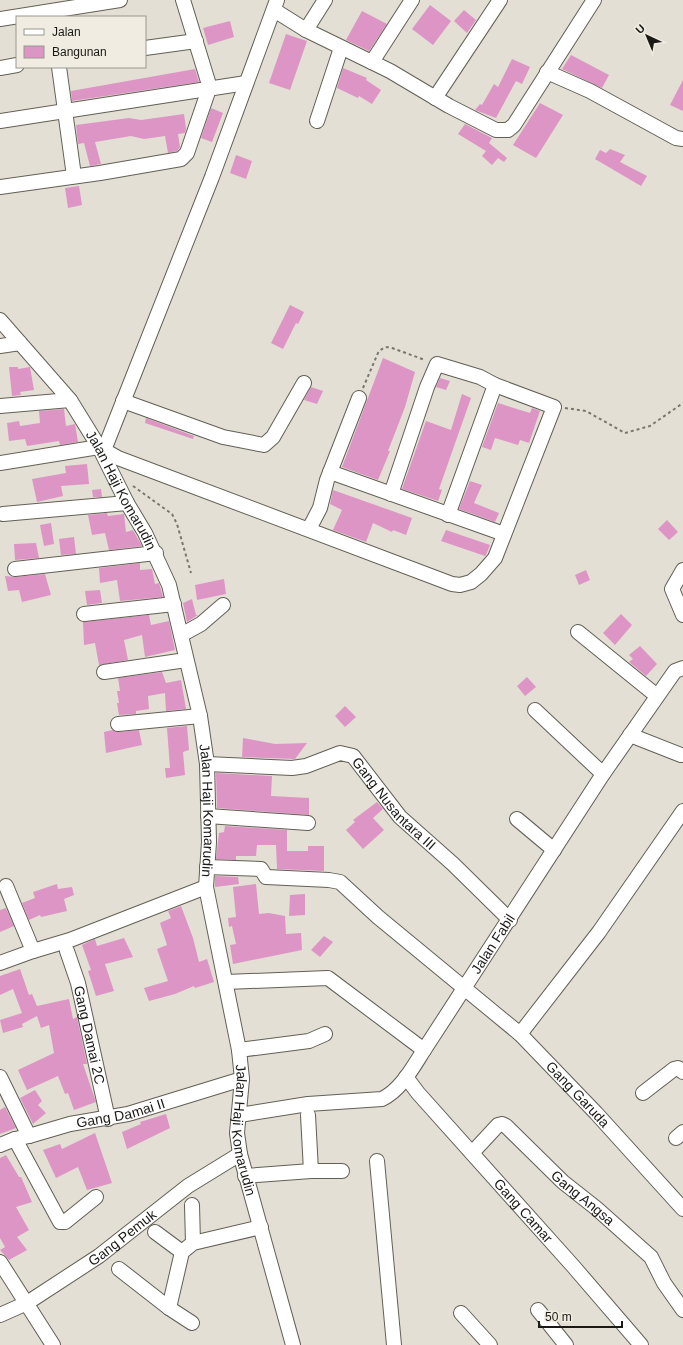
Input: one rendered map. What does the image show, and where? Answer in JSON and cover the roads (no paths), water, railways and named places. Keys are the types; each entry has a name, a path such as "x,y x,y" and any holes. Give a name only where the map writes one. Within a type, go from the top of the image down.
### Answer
{"street":[{"path":"30,16 50,14 120,0"},
{"path":"0,187 178,160 184,157 209,88 183,0"},
{"path":"306,30 324,0"},
{"path":"372,62 412,0"},
{"path":"436,98 500,0"},
{"path":"102,448 123,401 212,177 276,5 306,30 340,48 390,71 436,98 496,130 508,130 514,125 594,0"},
{"path":"0,19 16,17"},
{"path":"146,48 196,41"},
{"path":"317,121 340,48"},
{"path":"0,68 16,65"},
{"path":"59,68 74,176"},
{"path":"547,72 590,91 676,138 683,139"},
{"path":"0,121 246,83"},
{"name":"Jalan Haji Komarudin","path":"0,320 70,400 102,448 127,503 156,553 169,585 200,716 207,764 209,842 206,886 239,1050 242,1079 237,1133 240,1154 245,1176 262,1228 293,1345"},
{"path":"0,346 20,343"},
{"path":"0,463 102,448 118,458 209,493 309,529 409,569 452,584 460,585 472,582 495,558 554,407 495,385 480,377 437,364 427,387 391,494"},
{"path":"123,401 199,427 223,437 264,445 272,437 304,383"},
{"path":"448,515 495,385"},
{"path":"309,529 320,508 330,472 359,398"},
{"path":"0,406 70,400"},
{"path":"330,472 504,534"},
{"path":"3,514 127,503"},
{"path":"15,569 156,553"},
{"path":"683,570 672,589 683,615"},
{"path":"84,614 174,604"},
{"path":"181,635 201,624 223,605"},
{"path":"578,632 657,696"},
{"path":"104,672 186,660"},
{"name":"Jalan Fabil","path":"239,1115 308,1104 382,1099 389,1095 406,1077 466,987 603,774 675,671 683,668"},
{"path":"535,710 603,774"},
{"path":"118,724 200,716"},
{"path":"630,735 680,755"},
{"name":"Gang Nusantara III","path":"207,764 292,768 306,766 340,753 353,756 400,817 453,864 510,920"},
{"path":"520,1034 598,932 683,811"},
{"path":"208,816 308,823"},
{"path":"517,819 554,850"},
{"name":"Gang Garuda","path":"207,867 262,869 266,877 329,880 340,882 378,917 466,987 520,1034 683,1207"},
{"path":"6,886 33,951"},
{"path":"0,964 33,951 70,940 206,886"},
{"name":"Gang Damai 2C","path":"67,951 78,983 108,1119"},
{"path":"226,982 328,978 424,1050"},
{"path":"239,1050 303,1042 325,1034"},
{"path":"643,1093 674,1069 678,1068 683,1072"},
{"path":"0,1077 29,1136"},
{"name":"Gang Camar","path":"406,1077 641,1345"},
{"name":"Gang Damai II","path":"0,1145 15,1139 70,1124 108,1119 128,1114 242,1079"},
{"path":"308,1115 311,1171"},
{"name":"Gang Angsa","path":"472,1153 498,1125 502,1124 506,1126 552,1172 652,1257 664,1283 683,1310"},
{"path":"15,1139 60,1222 65,1222 96,1197"},
{"name":"Gang Pemuk","path":"0,1315 27,1303 99,1256 188,1186 240,1154"},
{"path":"377,1161 394,1345"},
{"path":"245,1176 311,1171 342,1171"},
{"path":"192,1206 194,1243"},
{"path":"169,1308 182,1252 194,1243 262,1228"},
{"path":"154,1232 182,1252"},
{"path":"0,1262 53,1345"},
{"path":"119,1269 169,1308 192,1323"},
{"path":"538,1310 566,1345"},
{"path":"460,1313 490,1345"}]}
